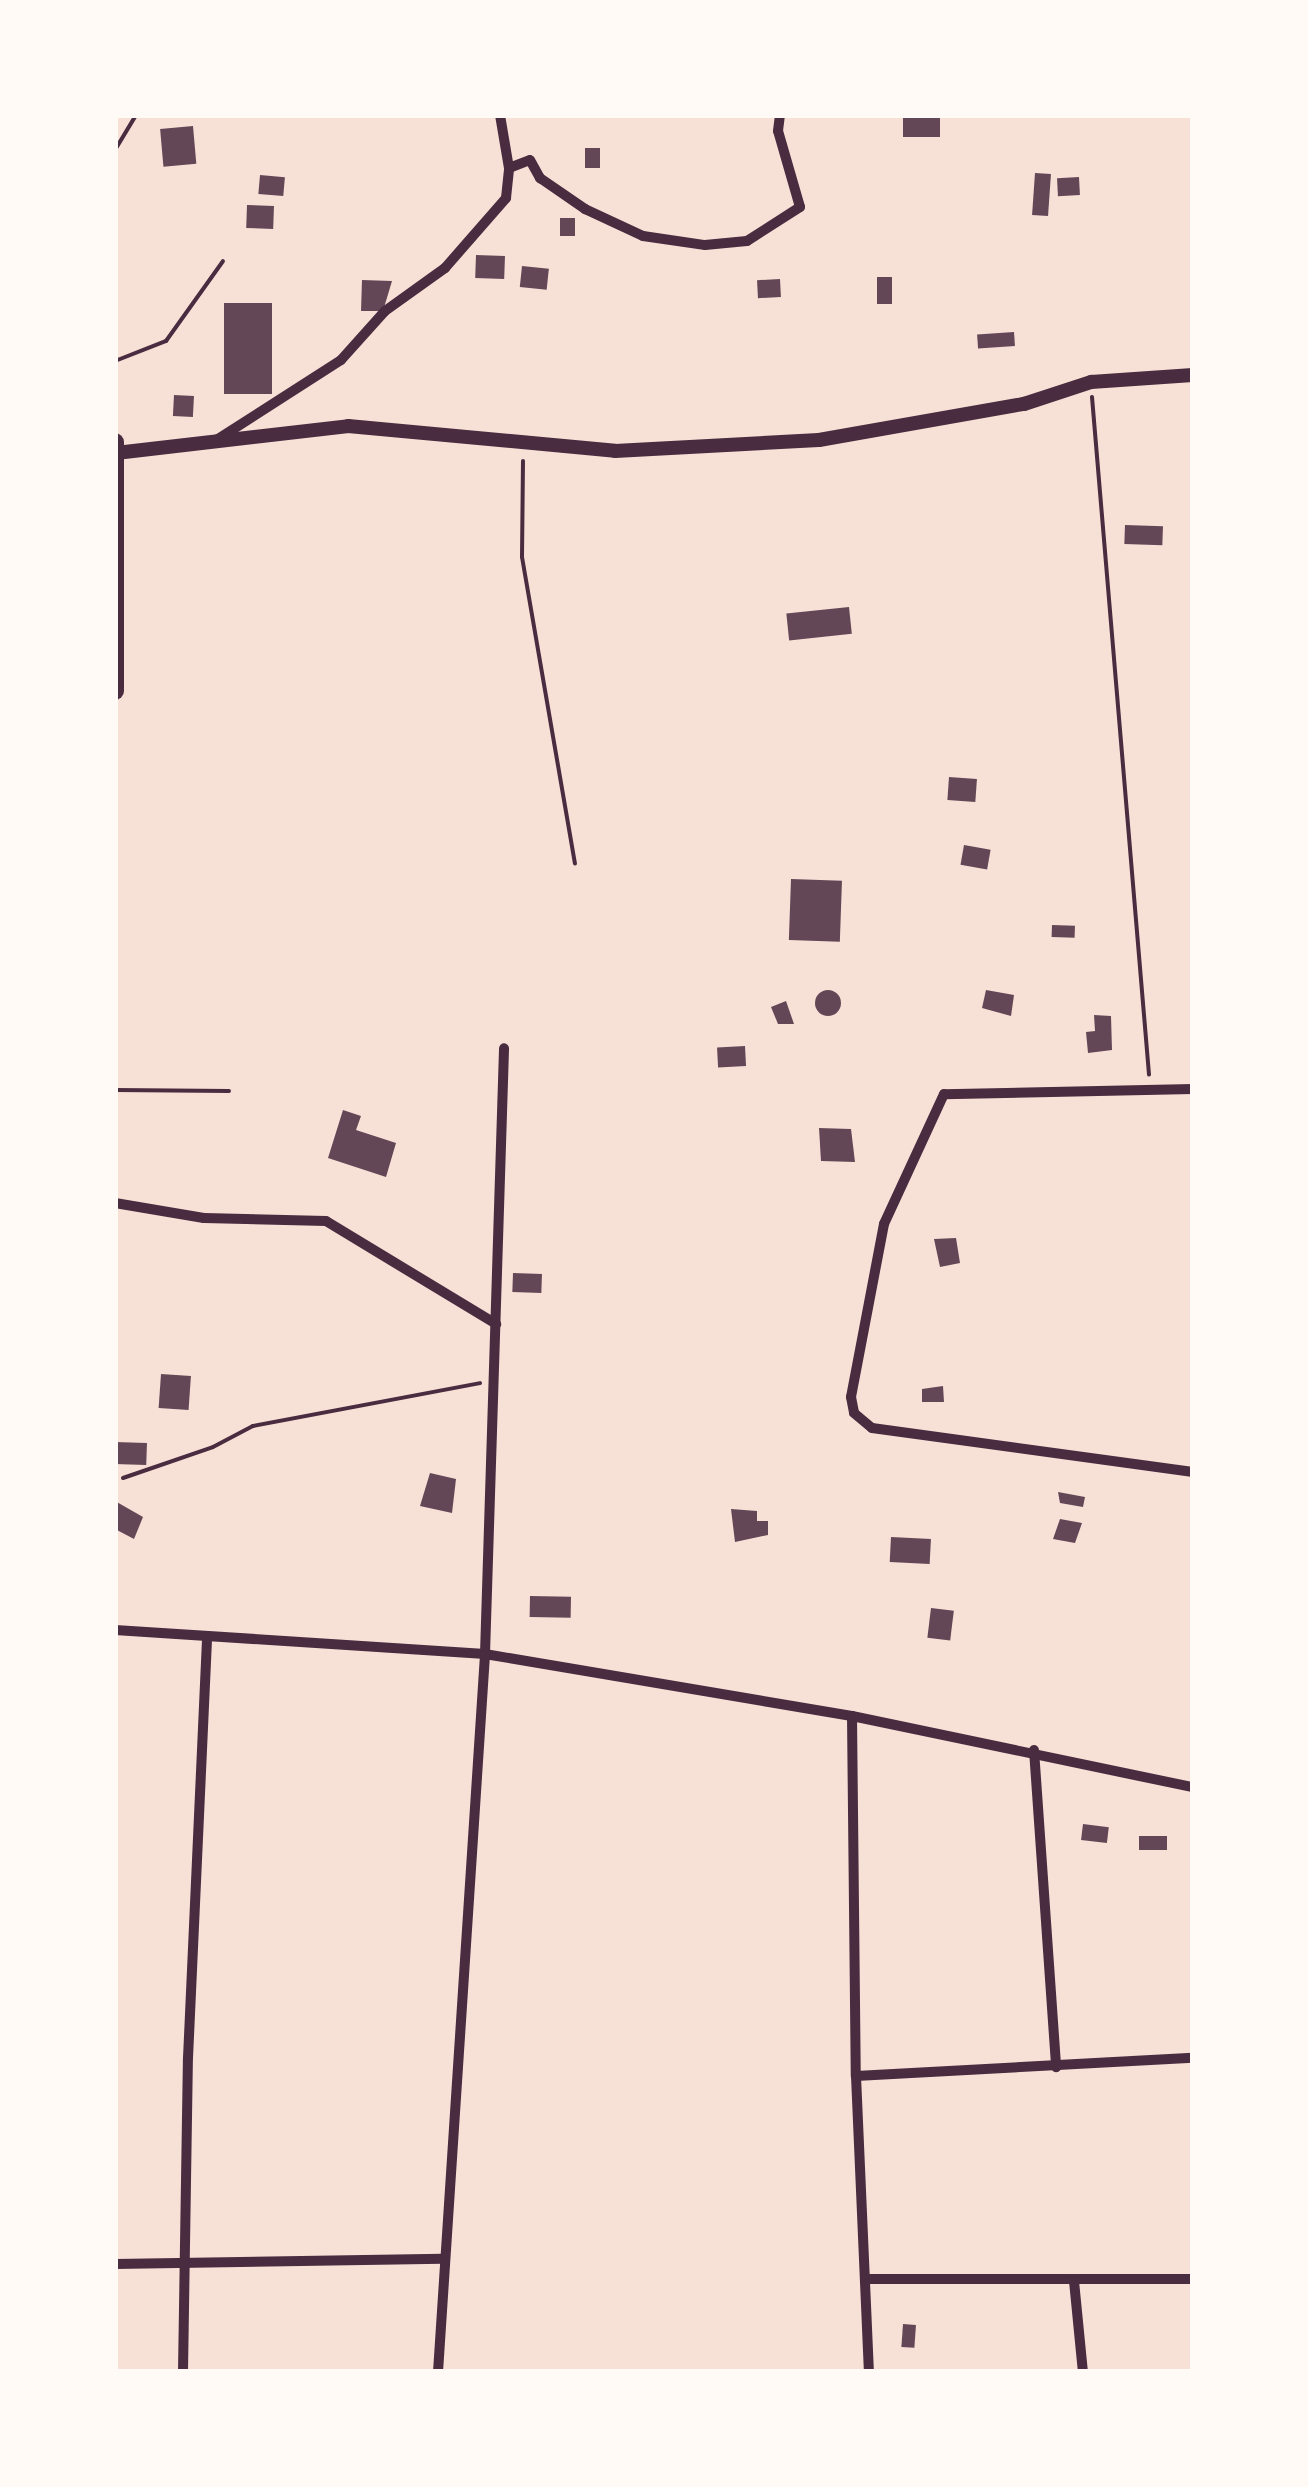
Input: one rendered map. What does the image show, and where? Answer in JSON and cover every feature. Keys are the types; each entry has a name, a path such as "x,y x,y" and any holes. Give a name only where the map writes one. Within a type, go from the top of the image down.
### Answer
{"main road":[{"path":"115,442 115,690"}],"street":[{"path":"213,442 341,360 385,310 445,268 506,198 509,168 500,115"},
{"path":"509,168 530,160 540,178 585,209 643,236 706,246 747,241 800,208 778,131 780,115"},
{"path":"116,453 348,426 458,434 523,446 615,451 819,440 1024,404 1090,382 1193,375"},
{"path":"438,2372 485,1654 504,1048"},
{"path":"1193,1089 944,1094 884,1224 850,1397 854,1413 872,1428 1193,1472"},
{"path":"115,1204 204,1218 326,1221 496,1324"},
{"path":"115,1630 485,1654 852,1716 1034,1750 1193,1786"},
{"path":"183,2372 182,2266 207,1636"},
{"path":"852,1716 856,2076 870,2372"},
{"path":"1034,1750 1056,2066"},
{"path":"856,2076 1193,2058"},
{"path":"115,2264 182,2266 443,2259"},
{"path":"866,2279 1193,2279"},
{"path":"1074,2281 1083,2372"}],"path":[{"path":"115,150 136,115"},
{"path":"115,361 166,340 224,262"},
{"path":"1090,382 1150,1087"},
{"path":"523,446 522,557 576,863"},
{"path":"115,1090 229,1091"},
{"path":"124,1478 213,1447 252,1426 494,1380"}],"building":[{"path":"903,115 940,115 940,137 903,137"},
{"path":"193,126 196,164 163,167 160,129"},
{"path":"585,148 600,148 600,168 585,168"},
{"path":"1035,173 1051,174 1048,216 1032,215"},
{"path":"260,175 285,177 283,196 258,194"},
{"path":"1079,177 1080,195 1058,196 1057,178"},
{"path":"247,205 274,206 273,229 246,228"},
{"path":"560,218 575,218 575,236 560,236"},
{"path":"476,255 505,256 504,279 475,278"},
{"path":"522,266 549,269 547,290 520,287"},
{"path":"877,277 892,277 892,304 877,304"},
{"path":"780,279 781,297 758,298 757,280"},
{"path":"362,280 392,281 383,311 361,311"},
{"path":"224,303 272,303 272,394 224,394"},
{"path":"1014,332 1015,346 978,349 977,335"},
{"path":"174,395 194,396 193,417 173,416"},
{"path":"1125,525 1163,526 1162,545 1124,544"},
{"path":"849,607 852,634 789,640 786,614"},
{"path":"949,777 977,779 975,802 947,800"},
{"path":"964,845 991,850 987,869 961,865"},
{"path":"791,879 842,881 840,942 789,940"},
{"path":"1052,925 1075,926 1075,938 1052,937"},
{"path":"828,990 837,994 841,1003 837,1012 828,1016 819,1012 815,1003 819,994"},
{"path":"986,990 1014,995 1011,1016 982,1008"},
{"path":"786,1001 794,1024 778,1024 771,1007"},
{"path":"1094,1015 1111,1016 1112,1050 1088,1053 1086,1032 1095,1031"},
{"path":"745,1046 746,1066 718,1067 717,1047"},
{"path":"343,1110 361,1116 356,1130 396,1143 386,1177 328,1158"},
{"path":"819,1128 851,1129 855,1162 821,1161"},
{"path":"956,1238 960,1263 940,1267 934,1239"},
{"path":"513,1273 542,1274 541,1293 512,1292"},
{"path":"161,1374 191,1376 189,1410 159,1408"},
{"path":"943,1386 944,1402 922,1402 922,1389"},
{"path":"115,1442 147,1443 146,1465 115,1464"},
{"path":"430,1473 456,1479 452,1513 420,1506"},
{"path":"1058,1492 1085,1497 1083,1507 1060,1503"},
{"path":"115,1501 143,1517 134,1539 115,1529"},
{"path":"731,1509 757,1511 757,1521 768,1521 768,1535 735,1542"},
{"path":"1060,1519 1082,1523 1075,1543 1053,1539"},
{"path":"891,1537 931,1539 930,1564 890,1562"},
{"path":"530,1596 571,1597 571,1618 530,1617"},
{"path":"931,1608 954,1611 950,1641 927,1638"},
{"path":"1083,1824 1109,1827 1107,1843 1081,1840"},
{"path":"1139,1836 1167,1836 1167,1850 1139,1850"},
{"path":"903,2324 916,2325 914,2348 901,2347"}]}
